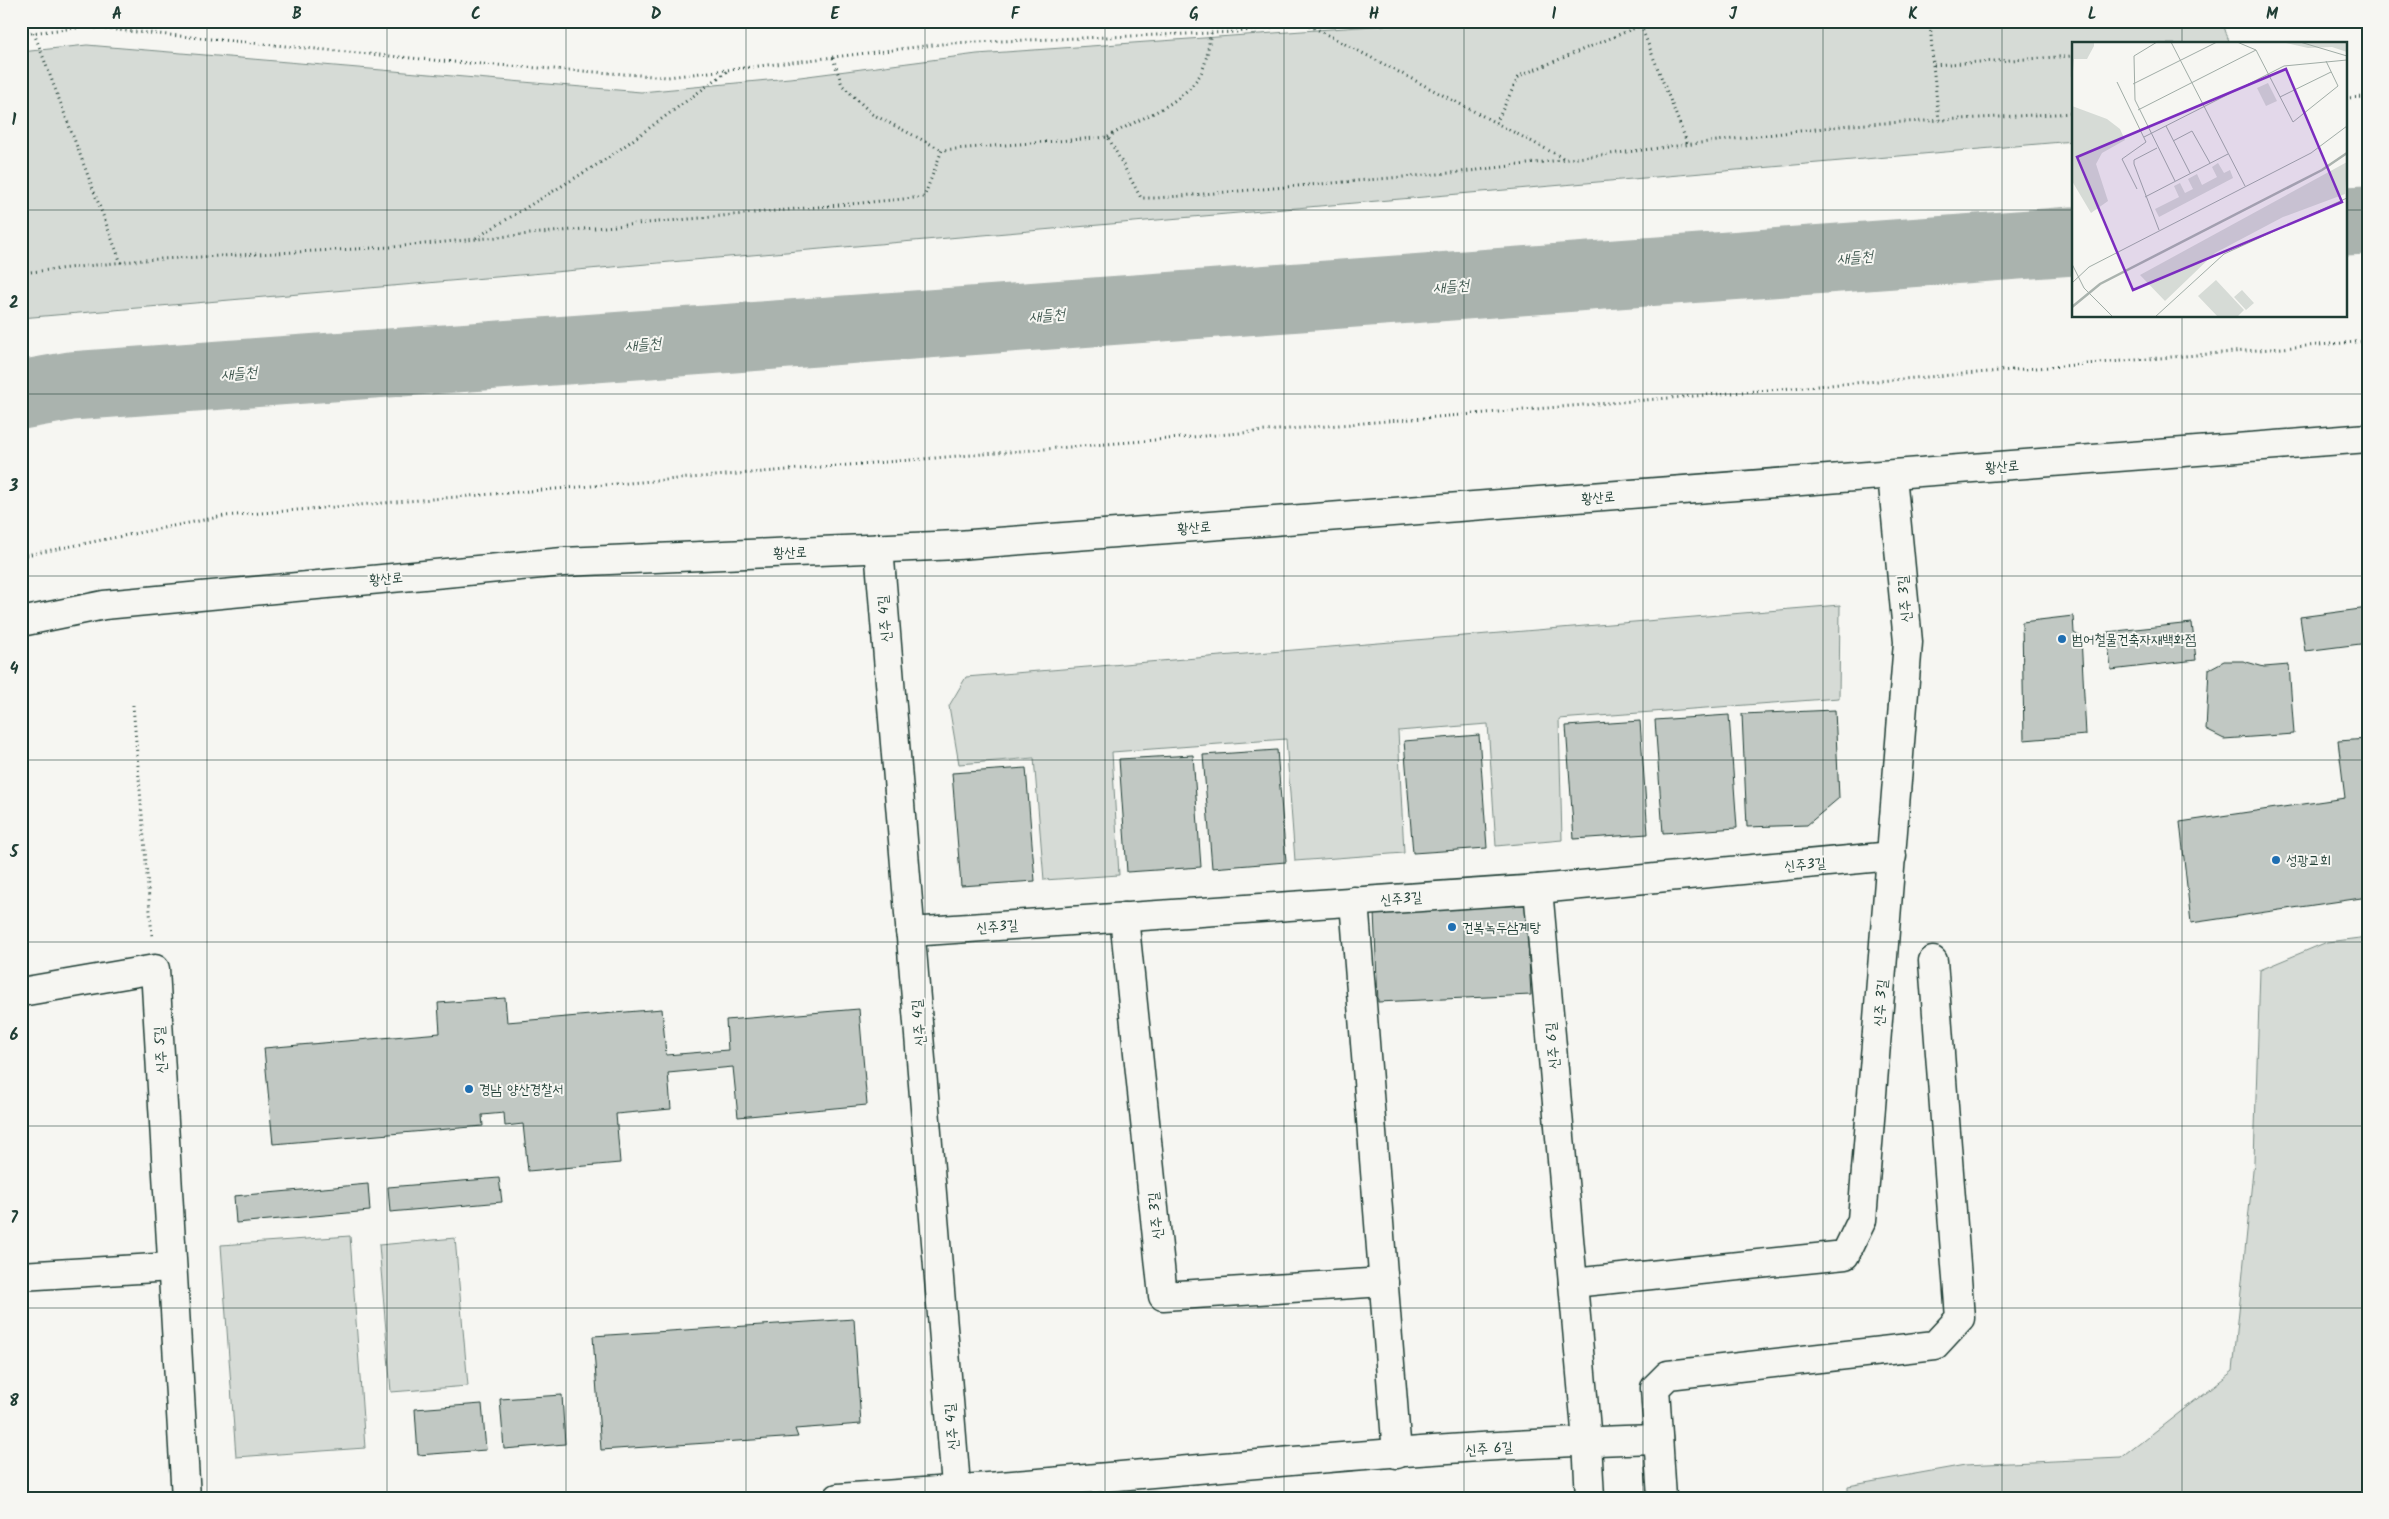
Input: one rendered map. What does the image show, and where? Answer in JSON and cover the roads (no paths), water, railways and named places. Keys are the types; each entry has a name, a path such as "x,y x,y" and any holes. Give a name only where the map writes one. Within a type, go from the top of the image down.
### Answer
{"street":[{"name":"황산로","path":"21,622 104,605 563,562 958,545 2368,438"},
{"name":"신주 3길","path":"1573,1282 1846,1255 1862,1220 1908,642 1892,475"},
{"name":"신주 4길","path":"878,548 956,1494"},
{"name":"신주3길","path":"910,932 1538,889 1892,856"},
{"name":"신주 6길","path":"838,1498 956,1494 1397,1454 1587,1441 1538,889"},
{"path":"1354,901 1397,1454"},
{"name":"신주 3길","path":"1124,917 1163,1296 1384,1282"},
{"path":"1662,1498 1655,1388 1668,1375 1935,1345 1960,1318 1933,961"},
{"name":"신주 5길","path":"21,992 155,969 186,1498"},
{"path":"21,1276 172,1266"},
{"path":"1590,1498 1587,1441 1658,1439"}],"waterway":[{"name":"새들천","path":"2346,221 2368,220"},
{"name":"새들천","path":"21,395 71,386 2072,241"}],"place":[{"name":"범어철물건축자재백화점","path":"2062,639"},
{"name":"성광교회","path":"2276,860"},
{"name":"건복녹두삼계탕","path":"1452,927"},
{"name":"경남 양산경찰서","path":"469,1089"}]}
